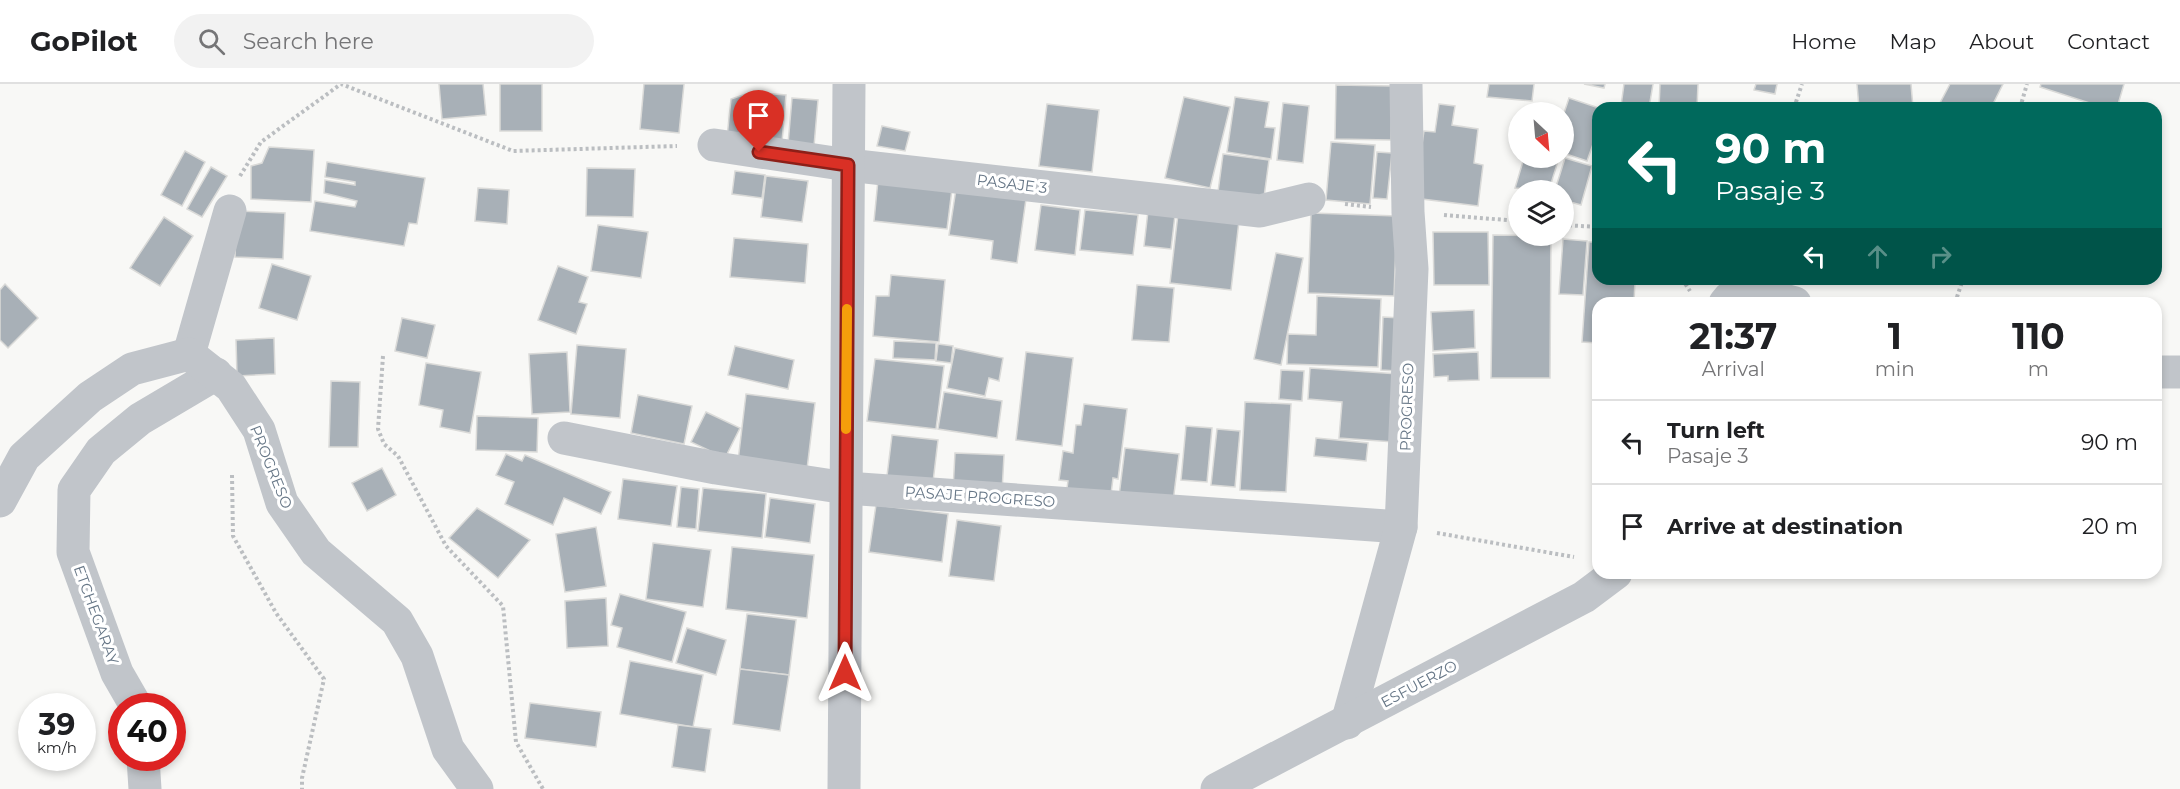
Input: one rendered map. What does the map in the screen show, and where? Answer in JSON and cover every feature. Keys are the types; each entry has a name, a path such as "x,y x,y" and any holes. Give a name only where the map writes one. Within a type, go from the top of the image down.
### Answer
{"street":[{"path":"844,789 849,84"},
{"name":"PROGRESO","path":"1347,723 1401,527 1412,269 1408,212 1406,84"},
{"name":"PASAJE 3","path":"714,145 848,165 1260,211 1309,199"},
{"path":"0,501 24,457 90,397 132,369 189,354 230,211"},
{"path":"1744,291 1770,297"},
{"name":"PROGRESO","path":"189,354 231,387 259,430 282,503 316,552 397,621 417,656 448,749 477,789"},
{"path":"2162,372 2180,372"},
{"name":"ETCHEGARAY","path":"129,693 117,673 73,552 74,490 101,451 140,419 216,374"},
{"name":"PASAJE PROGRESO","path":"564,438 716,468 846,488 1401,527"},
{"name":"ESFUERZO","path":"1217,789 1584,597 1608,579"},
{"path":"144,771 145,789"}],"path":[{"path":"230,211 235,184 261,142 340,84 513,151 714,145"},
{"path":"1796,102 1802,84"},
{"path":"2022,102 2027,84"},
{"path":"1574,226 1592,227"},
{"path":"383,356 378,429 384,444 398,456 446,546 503,606 516,742 543,789"},
{"path":"232,467 233,536 276,613 324,679 302,778 302,789"},
{"path":"1401,527 1586,560"}],"building":[{"path":"439,84 483,84 486,115 442,119"},
{"path":"500,84 542,84 542,131 500,131"},
{"path":"644,84 684,84 679,133 640,129"},
{"path":"1489,84 1534,84 1532,101 1487,97"},
{"path":"1584,84 1605,84 1604,88"},
{"path":"1624,84 1653,84 1650,102 1622,102"},
{"path":"1660,84 1698,84 1697,102 1659,102"},
{"path":"1756,84 1777,84 1775,94 1754,90"},
{"path":"1857,84 1911,84 1912,102 1858,102"},
{"path":"1950,84 2003,84 1994,102 1941,102"},
{"path":"2041,84 2124,84 2119,102 2086,102 2040,87"},
{"path":"1336,85 1392,86 1391,140 1335,139"},
{"path":"752,92 786,95 782,142 727,137 731,99"},
{"path":"1184,97 1230,107 1210,188 1165,178"},
{"path":"1235,97 1269,102 1265,127 1275,128 1271,159 1227,152"},
{"path":"792,98 818,100 814,146 788,144"},
{"path":"1569,98 1592,106 1592,147 1587,161 1574,157 1574,102 1568,102"},
{"path":"1283,103 1309,106 1303,163 1277,160"},
{"path":"1047,104 1099,110 1092,172 1039,166"},
{"path":"1439,104 1455,106 1452,125 1478,129 1474,163 1483,165 1478,206 1414,198 1424,131 1435,132"},
{"path":"882,126 910,132 905,151 877,146"},
{"path":"1331,142 1375,145 1370,204 1326,200"},
{"path":"269,147 314,150 311,202 251,199 251,166 262,163"},
{"path":"185,151 205,162 182,206 161,195"},
{"path":"1377,152 1392,153 1387,199 1373,198"},
{"path":"1223,154 1269,160 1264,197 1218,192"},
{"path":"1574,161 1592,166 1581,205 1574,203 1574,180 1558,180 1562,168 1574,168"},
{"path":"327,162 425,178 417,224 409,223 404,246 310,231 315,201 355,207 357,201 324,193 325,180 355,185 355,182 325,177"},
{"path":"211,167 227,176 202,217 187,209"},
{"path":"587,168 635,169 633,217 586,216"},
{"path":"1521,168 1556,168 1552,180 1517,180"},
{"path":"735,171 765,175 762,198 732,194"},
{"path":"766,176 808,181 802,222 761,217"},
{"path":"878,180 952,189 947,229 874,221"},
{"path":"478,188 509,190 507,224 475,221"},
{"path":"956,189 1026,199 1017,263 991,259 993,241 949,235"},
{"path":"1041,205 1080,210 1075,255 1035,250"},
{"path":"1085,210 1138,215 1133,255 1080,250"},
{"path":"237,211 285,213 283,259 235,257"},
{"path":"1148,211 1175,215 1171,249 1144,246"},
{"path":"1311,213 1397,216 1394,296 1308,293"},
{"path":"1178,214 1239,221 1231,290 1170,283"},
{"path":"164,217 193,236 160,286 130,268"},
{"path":"598,225 648,232 641,278 591,271"},
{"path":"1433,232 1488,232 1489,285 1434,285"},
{"path":"1493,235 1508,235 1508,246 1551,246 1550,378 1491,378"},
{"path":"734,238 808,244 805,283 730,277"},
{"path":"1574,240 1587,241 1583,295 1559,294 1562,246 1574,246"},
{"path":"1589,242 1592,242 1592,285 1635,285 1634,297 1592,297 1592,343 1582,342"},
{"path":"1276,253 1303,258 1281,365 1254,359"},
{"path":"272,264 311,276 297,320 259,308"},
{"path":"558,266 588,277 579,302 587,304 576,334 538,320"},
{"path":"891,275 945,280 939,342 873,336 876,296 889,296"},
{"path":"5,284 38,318 8,348 0,340 0,290"},
{"path":"1137,285 1174,288 1169,342 1132,340"},
{"path":"1317,296 1381,299 1378,367 1287,364 1288,334 1316,335"},
{"path":"1474,310 1475,348 1433,351 1431,312"},
{"path":"1383,317 1401,318 1398,371 1381,370"},
{"path":"402,318 435,325 427,358 395,351"},
{"path":"274,338 275,374 237,376 236,340"},
{"path":"894,341 936,343 935,360 893,358"},
{"path":"938,344 953,346 951,363 936,361"},
{"path":"577,345 626,349 620,418 571,414"},
{"path":"735,346 794,360 788,389 728,375"},
{"path":"955,348 1003,358 999,381 989,378 985,396 947,388"},
{"path":"567,352 570,412 532,414 529,354"},
{"path":"1026,352 1073,358 1062,446 1016,440"},
{"path":"1478,352 1479,380 1448,381 1448,376 1434,377 1433,354"},
{"path":"875,359 944,366 936,429 867,421"},
{"path":"426,363 481,372 470,433 440,427 443,410 419,405"},
{"path":"1310,368 1399,374 1394,442 1339,438 1342,402 1308,399"},
{"path":"1281,370 1304,371 1302,401 1279,399"},
{"path":"331,381 360,382 358,447 329,447"},
{"path":"944,392 1002,401 997,438 938,429"},
{"path":"746,394 815,403 807,469 738,461"},
{"path":"638,395 692,406 684,444 631,433"},
{"path":"1245,402 1291,404 1286,492 1240,490"},
{"path":"1084,404 1127,409 1118,479 1113,478 1110,502 1066,496 1068,481 1059,480 1063,451 1073,453 1076,425 1081,425"},
{"path":"706,412 740,428 725,458 691,442"},
{"path":"477,416 538,418 537,452 476,450"},
{"path":"1186,426 1212,428 1207,482 1181,480"},
{"path":"1217,429 1240,431 1235,487 1211,485"},
{"path":"892,435 938,440 933,482 887,476"},
{"path":"1316,438 1368,443 1366,461 1314,456"},
{"path":"1125,448 1179,454 1173,502 1119,496"},
{"path":"955,453 1004,455 1002,492 953,490"},
{"path":"506,454 522,461 525,455 611,492 601,514 564,498 553,525 505,504 514,482 496,475"},
{"path":"382,468 396,495 367,511 352,483"},
{"path":"623,479 677,486 671,526 618,519"},
{"path":"681,487 699,489 696,529 677,527"},
{"path":"703,488 766,494 762,538 698,531"},
{"path":"770,498 815,504 810,543 765,537"},
{"path":"876,505 948,514 942,562 869,552"},
{"path":"477,508 530,540 498,578 449,538"},
{"path":"957,520 1001,526 994,581 949,576"},
{"path":"596,527 606,586 565,592 556,534"},
{"path":"653,543 711,550 703,607 646,599"},
{"path":"732,547 814,555 807,618 726,609"},
{"path":"620,594 686,612 672,662 617,647 622,628 611,625"},
{"path":"606,598 608,646 567,648 565,601"},
{"path":"747,614 796,620 789,675 740,669"},
{"path":"687,628 726,640 716,675 676,663"},
{"path":"630,661 703,675 693,727 620,714"},
{"path":"740,669 789,675 780,731 733,724"},
{"path":"530,703 601,712 596,747 525,738"},
{"path":"678,725 711,729 705,772 672,767"}],"slow traffic":[{"path":"846,429 847,309"}],"route":[{"path":"759,152 848,165 845,673"}]}
